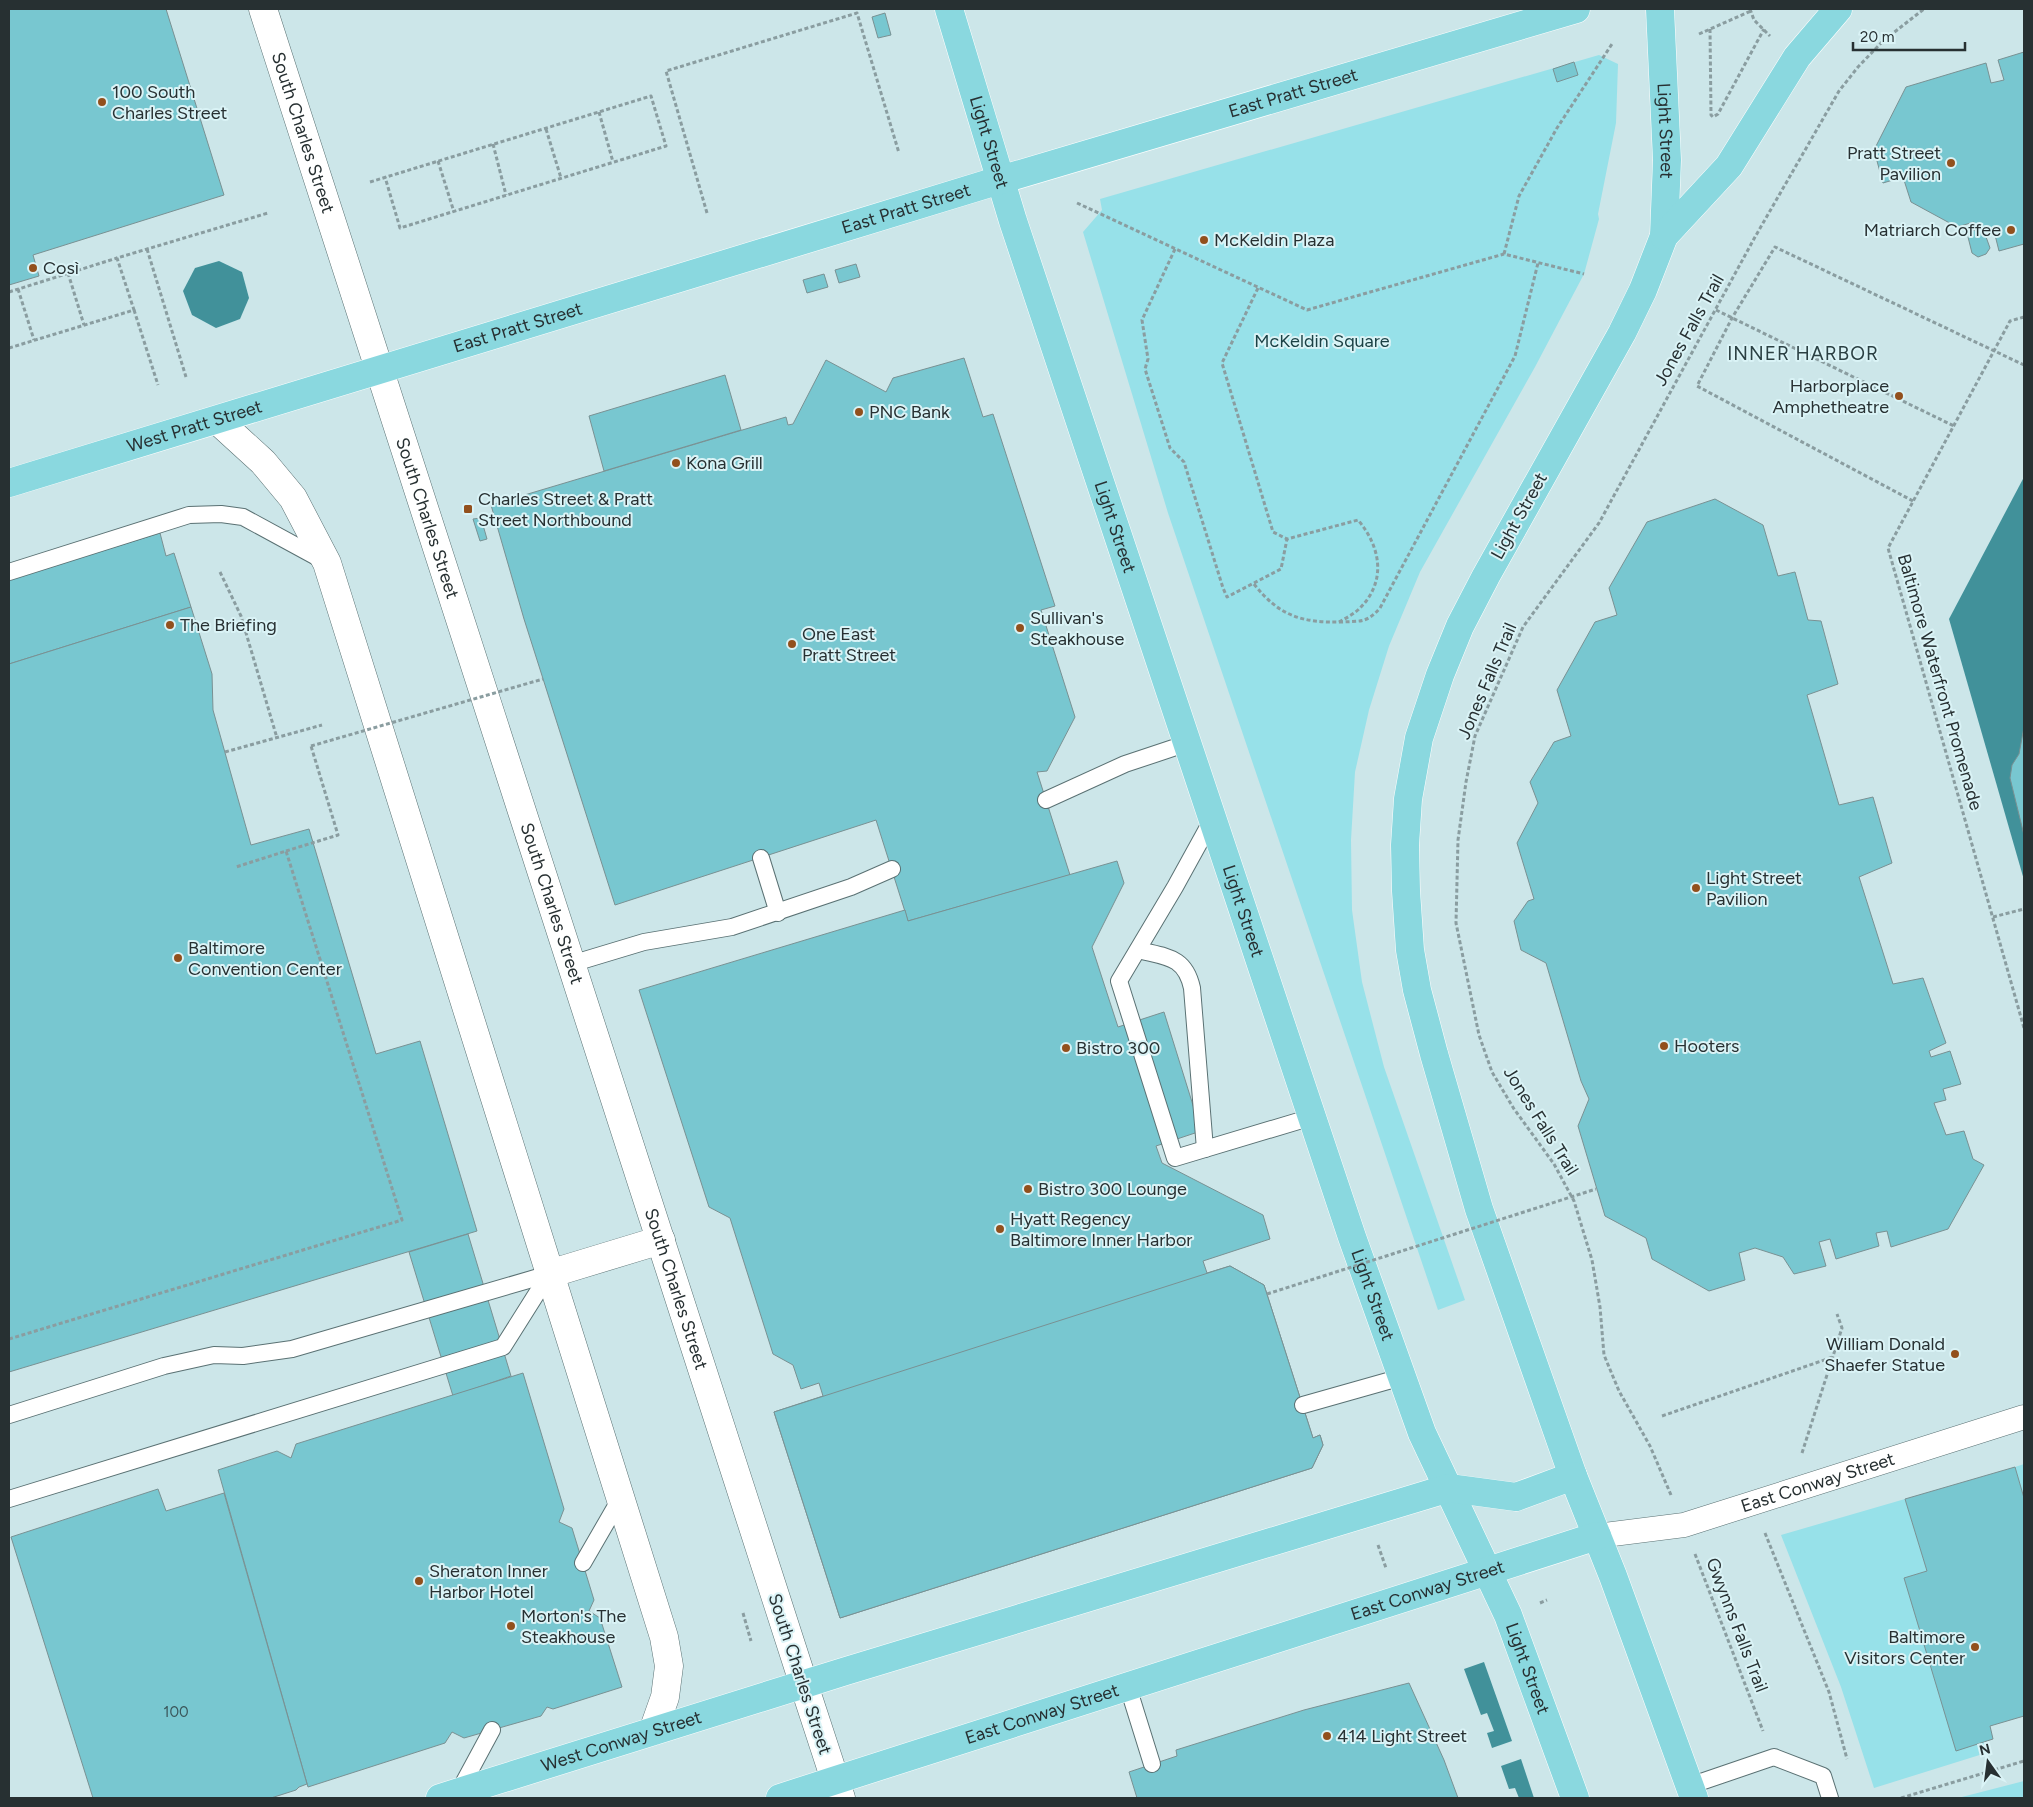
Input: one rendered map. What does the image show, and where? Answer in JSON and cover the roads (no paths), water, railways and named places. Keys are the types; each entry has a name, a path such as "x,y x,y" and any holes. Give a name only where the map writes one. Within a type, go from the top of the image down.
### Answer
{"main road":[{"name":"South Charles Street","path":"263,9 838,1790"},
{"name":"Light Street","path":"949,9 1000,180 1352,1237 1422,1433 1508,1615 1574,1798"},
{"name":"East Pratt Street","path":"380,370 1000,180 1576,9"},
{"name":"Light Street","path":"1660,9 1667,160 1664,236 1643,290 1622,333 1460,626 1440,675 1419,738 1408,799 1405,846 1410,950 1417,990 1479,1209 1573,1476 1598,1536 1692,1792"},
{"path":"1664,236 1729,166 1797,57 1838,9"},
{"name":"West Pratt Street","path":"9,483 380,370"},
{"path":"217,420 264,462 293,498 327,563 664,1637 669,1666 664,1697 653,1731"},
{"path":"549,1274 661,1240"},
{"path":"804,1684 1449,1488 1516,1497 1573,1476"},
{"name":"East Conway Street","path":"838,1790 1128,1687 1598,1536"},
{"name":"West Conway Street","path":"449,1796 804,1684"},
{"path":"780,1798 838,1790"}],"street":[{"name":"East Conway Street","path":"1598,1536 1684,1525 2024,1416"}],"lane":[{"path":"9,572 189,515 221,514 243,517 327,563"},
{"path":"1046,800 1125,764 1188,743"},
{"path":"1213,818 1119,981 1175,1158 1312,1117"},
{"path":"760,858 778,913"},
{"path":"571,964 644,942 732,927 851,887 892,869"},
{"path":"1138,950 1178,961 1189,975 1192,988 1205,1149"},
{"path":"9,1415 164,1366 214,1355 243,1356 292,1349 549,1274"},
{"path":"9,1499 503,1347 549,1274"},
{"path":"1303,1405 1402,1377"},
{"path":"583,1563 620,1499"},
{"path":"1128,1687 1152,1764"},
{"path":"449,1796 492,1730"},
{"path":"1692,1792 1774,1757 1823,1776 1830,1798"}],"place":[{"name":"100 South Charles Street","path":"102,102"},
{"name":"Pratt Street Pavilion","path":"1951,163"},
{"name":"Matriarch Coffee","path":"2011,230"},
{"name":"McKeldin Plaza","path":"1204,240"},
{"name":"Così","path":"33,268"},
{"name":"Harborplace Amphetheatre","path":"1899,396"},
{"name":"PNC Bank","path":"859,412"},
{"name":"Kona Grill","path":"676,463"},
{"name":"Charles Street & Pratt Street Northbound","path":"468,509"},
{"name":"The Briefing","path":"170,625"},
{"name":"Sullivan's Steakhouse","path":"1020,628"},
{"name":"One East Pratt Street","path":"792,644"},
{"name":"Light Street Pavilion","path":"1696,888"},
{"name":"Baltimore Convention Center","path":"178,958"},
{"name":"Hooters","path":"1664,1046"},
{"name":"Bistro 300","path":"1066,1048"},
{"name":"Bistro 300 Lounge","path":"1028,1189"},
{"name":"Hyatt Regency Baltimore Inner Harbor","path":"1000,1229"},
{"name":"William Donald Shaefer Statue","path":"1955,1354"},
{"name":"Sheraton Inner Harbor Hotel","path":"419,1581"},
{"name":"Morton's The Steakhouse","path":"511,1626"},
{"name":"Baltimore Visitors Center","path":"1975,1647"},
{"name":"414 Light Street","path":"1327,1736"}],"district":[{"name":"INNER HARBOR","path":"1803,353"}],"park label":[{"name":"McKeldin Square","path":"1322,341"}]}
